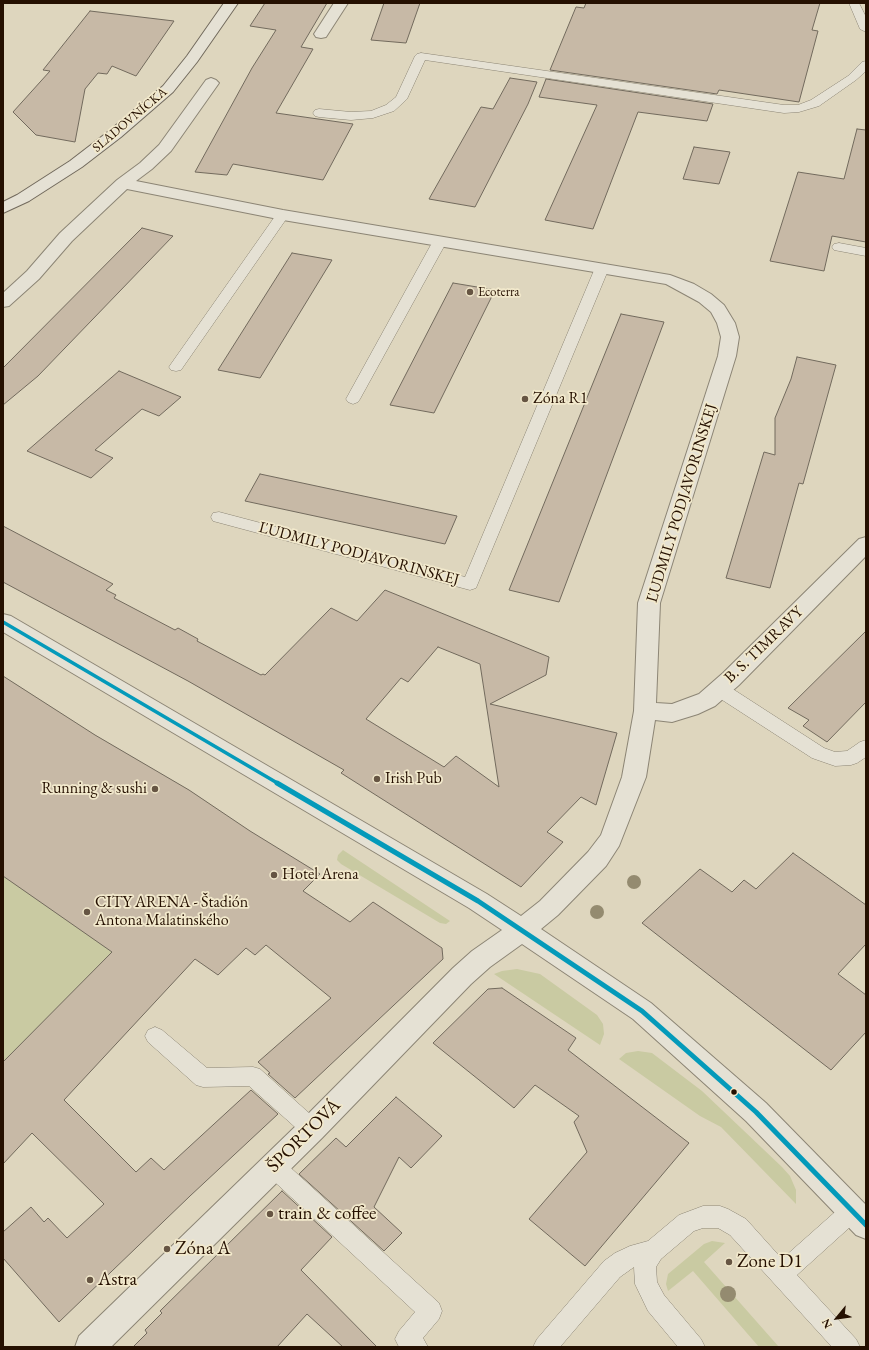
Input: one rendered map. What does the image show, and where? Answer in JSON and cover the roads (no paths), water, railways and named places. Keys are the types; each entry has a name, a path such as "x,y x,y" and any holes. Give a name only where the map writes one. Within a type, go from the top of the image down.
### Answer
{"street":[{"name":"SLADOVNÍCKA","path":"3,208 52,180 76,164 115,134 168,89 192,60 231,3"},
{"path":"321,34 340,3"},
{"path":"3,302 33,274 66,237 123,183 146,166 164,148 211,83"},
{"name":"ĽUDMILY PODJAVORINSKEJ","path":"123,183 283,215 670,280 705,298 718,309 726,323 730,337 727,356 650,603 645,711 634,777 611,839 597,859 548,908 522,930"},
{"name":"B. S. TIMRAVY","path":"645,711 678,712 707,700 865,547"},
{"path":"3,622 478,901 642,1012 690,1052 756,1112 859,1218"},
{"name":"ŠPORTOVÁ","path":"90,1347 312,1129 481,959 522,930"}],"lane":[{"path":"854,3 866,29"},
{"path":"319,113 352,116 373,114 390,108 401,99 421,56 784,110 799,108 816,103 852,78 866,64"},
{"path":"176,367 283,215"},
{"path":"353,399 440,241"},
{"path":"839,247 866,252"},
{"name":"ĽUDMILY PODJAVORINSKEJ","path":"219,517 470,584 602,268"},
{"path":"719,689 818,752 835,759 851,758 866,747"},
{"path":"155,1036 203,1078 253,1076 312,1129"},
{"path":"273,1166 431,1310 407,1339 416,1347"},
{"path":"693,1347 656,1303 646,1284 645,1266 653,1251 687,1223 703,1217 720,1218 738,1227 848,1347"},
{"path":"782,1274 859,1218"},
{"path":"544,1347 612,1269 623,1261 638,1254 653,1251"}],"place":[{"name":"Ecoterra","path":"470,292"},
{"name":"Zóna R1","path":"525,399"},
{"name":"Irish Pub","path":"377,779"},
{"name":"Running & sushi","path":"155,789"},
{"name":"Hotel Arena","path":"274,875"},
{"name":"CITY ARENA - Štadión Antona Malatinského","path":"87,912"},
{"name":"train & coffee","path":"270,1214"},
{"name":"Zóna A","path":"167,1249"},
{"name":"Zone D1","path":"729,1262"},
{"name":"Astra","path":"90,1280"}]}
